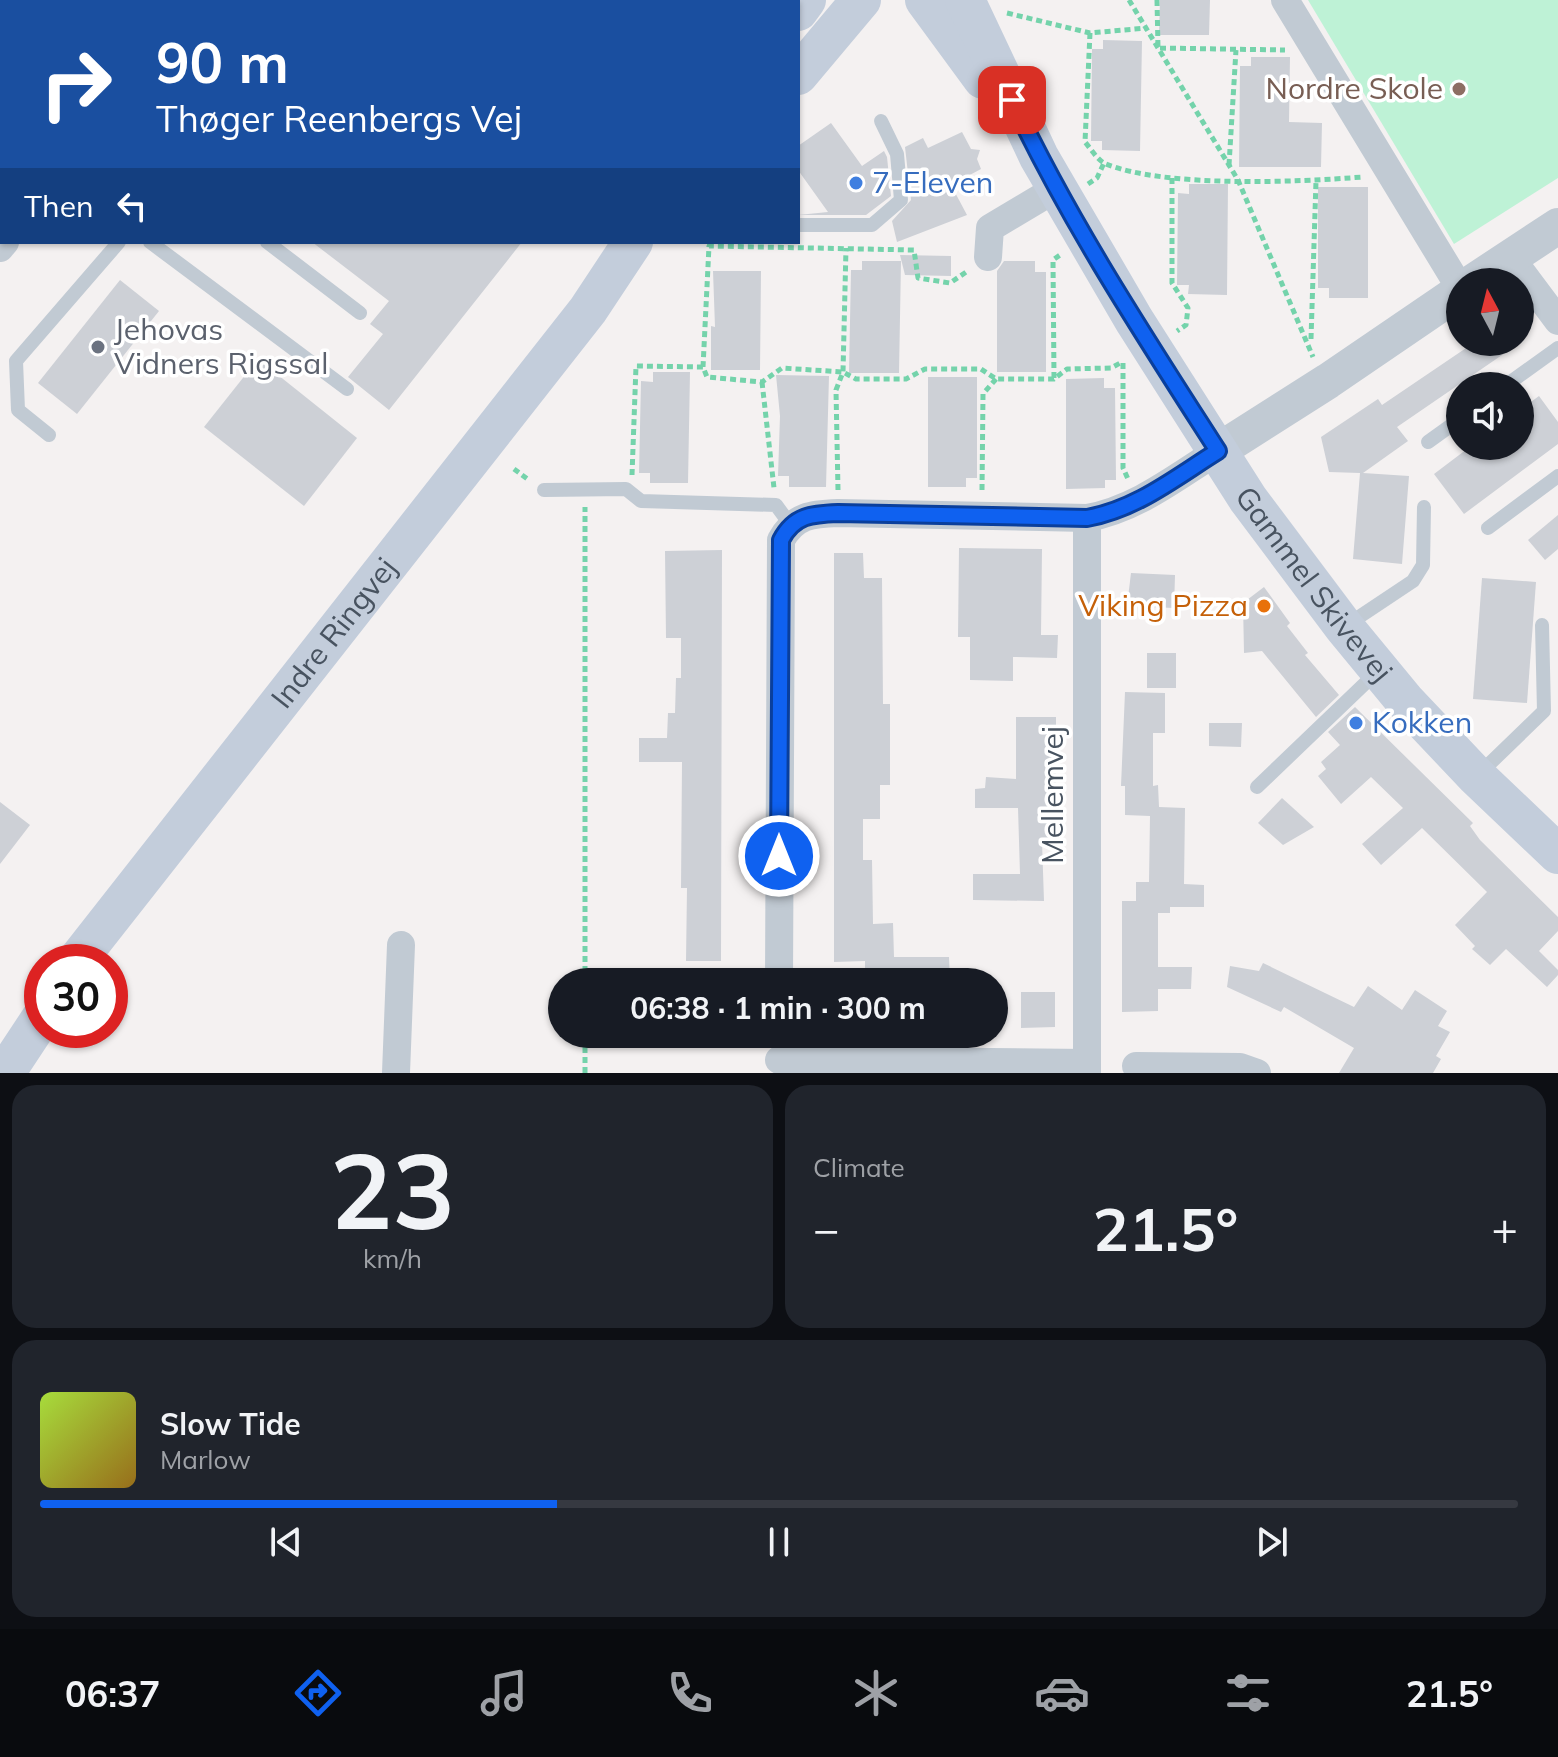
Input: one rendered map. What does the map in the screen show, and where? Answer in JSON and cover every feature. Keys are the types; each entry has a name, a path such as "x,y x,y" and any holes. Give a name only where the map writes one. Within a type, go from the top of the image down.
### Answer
{"main road":[{"path":"800,73 861,0"},
{"name":"Gammel Skivevej","path":"925,0 1048,173"},
{"name":"Gammel Skivevej","path":"965,0 1048,173 1248,499 1379,670 1476,776 1558,854"},
{"name":"Indre Ringvej","path":"588,310 632,244"},
{"name":"Indre Ringvej","path":"89,944 588,310 649,244"},
{"path":"0,1034 24,1011"},
{"path":"5,1073 24,1044"}],"street":[{"path":"1285,0 1447,268"},
{"path":"988,257 990,228 1048,173"},
{"path":"1495,268 1558,226"},
{"path":"1511,258 1558,321"},
{"path":"779,968 783,514 1087,518 1112,513 1139,501 1328,381 1446,299"},
{"name":"Mellemvej","path":"1087,518 1087,1068"},
{"path":"396,1073 401,945"},
{"path":"779,1056 1087,1068"},
{"path":"1136,1066 1240,1067 1257,1073"}],"lane":[{"path":"800,225 872,225 901,200 897,154 881,121"},
{"path":"49,435 18,410 16,361 117,244"},
{"path":"153,244 347,389"},
{"path":"270,244 360,313"},
{"path":"1525,372 1558,348"},
{"path":"1428,442 1446,429"},
{"path":"1488,528 1558,476"},
{"path":"544,490 626,489 641,501 783,514"},
{"path":"1344,627 1413,581 1423,565 1424,507"},
{"path":"1476,776 1544,711 1542,625"},
{"path":"1257,787 1379,670"}],"path":[{"path":"1129,0 1238,180 1328,381"},
{"path":"1157,0 1158,48"},
{"path":"1007,13 1090,33 1146,28"},
{"path":"1090,33 1085,142 1104,163 1172,178 1316,181 1391,175"},
{"path":"1158,48 1314,49"},
{"path":"1229,166 1236,50"},
{"path":"1172,178 1172,283 1188,308 1186,325 1172,334"},
{"path":"1310,344 1316,181"},
{"path":"1054,379 1053,260 1085,237"},
{"path":"988,257 950,283 918,278 914,250 707,244 703,367 707,377 762,382 782,368 843,372 856,379 906,379 925,369 981,369 996,379 1054,379 1067,369 1111,368 1133,356"},
{"path":"838,513 836,390 843,372 846,248"},
{"path":"1123,362 1123,468 1139,501"},
{"path":"626,489 635,467 636,366 703,367"},
{"path":"982,518 983,394 996,379"},
{"path":"762,382 783,514"},
{"path":"585,490 585,968"},
{"path":"585,1048 585,1073"}],"green space":[{"name":"Nordre Skole","path":"1308,0 1558,0 1558,178 1454,244"}],"building":[{"path":"1160,0 1210,0 1209,35 1159,35"},
{"path":"1103,40 1142,41 1140,151 1102,150 1102,141 1091,141 1092,49 1103,49"},
{"path":"1251,57 1290,57 1289,122 1322,123 1321,167 1239,167 1240,66 1251,66"},
{"path":"831,123 862,166 884,151 891,196 866,215 800,215 828,212 800,173 800,145"},
{"path":"962,132 971,149 980,150 977,159 981,169 951,185 967,215 897,242 892,221 911,200 905,147 923,138 928,148"},
{"path":"1189,184 1228,184 1227,295 1188,294 1189,285 1177,285 1178,193 1189,194"},
{"path":"1318,187 1368,187 1368,298 1329,298 1329,288 1318,288"},
{"path":"315,244 520,244 389,410 348,377 383,334 370,324 389,301"},
{"path":"900,255 951,256 951,276 905,275"},
{"path":"862,261 901,261 899,373 849,373 851,270 862,270"},
{"path":"1004,261 1035,261 1035,272 1046,272 1046,372 997,372 997,271"},
{"path":"713,271 761,271 760,370 711,370 711,326 715,327"},
{"name":"Jehovas Vidners Rigssal","path":"120,280 159,311 77,414 38,383"},
{"path":"1454,356 1501,356 1477,372 1446,372 1446,393 1397,427 1408,441 1363,473 1409,476 1402,564 1353,559 1360,473 1329,472 1321,437 1378,399 1382,405"},
{"path":"258,359 357,438 304,506 204,427"},
{"path":"653,372 690,372 688,483 650,483 650,473 639,473 641,381 653,382"},
{"path":"776,375 829,376 826,487 789,487 789,476 778,476 780,416"},
{"path":"928,377 977,377 977,478 966,478 966,487 928,487"},
{"path":"1104,378 1104,388 1115,388 1116,480 1105,480 1105,488 1066,489 1066,379"},
{"path":"1539,396 1558,422 1558,444 1464,514 1434,474 1452,460 1534,460 1534,400"},
{"path":"1558,515 1558,549 1545,560 1528,540"},
{"path":"959,548 1042,549 1041,635 1058,635 1057,658 1013,657 1013,681 970,680 970,637 958,637"},
{"path":"722,550 721,961 686,961 687,888 681,888 682,762 639,762 639,738 667,738 668,713 675,713 676,678 681,678 681,638 666,638 665,551"},
{"path":"834,553 863,553 864,578 882,578 883,704 890,704 890,785 880,785 880,819 863,819 863,860 872,860 873,924 893,923 894,957 949,957 949,968 865,968 865,961 834,962"},
{"path":"1131,573 1175,575 1174,608 1127,606"},
{"path":"1482,578 1536,582 1527,703 1473,699"},
{"path":"1264,587 1290,623 1287,626 1308,653 1305,655 1339,695 1316,717 1262,651 1244,653 1243,603"},
{"path":"1147,653 1176,653 1176,688 1147,688"},
{"path":"1125,692 1165,693 1165,733 1153,733 1153,786 1158,785 1159,807 1185,808 1184,884 1204,885 1204,907 1170,907 1170,913 1158,913 1158,967 1192,967 1191,989 1158,989 1158,1011 1122,1012 1122,901 1136,901 1136,882 1149,882 1150,816 1125,815 1125,786 1121,786"},
{"path":"1355,707 1473,823 1470,826 1480,840 1558,917 1558,931 1539,951 1558,970 1558,975 1547,987 1506,949 1490,965 1472,949 1475,946 1455,925 1487,892 1422,828 1381,865 1362,844 1403,808 1371,777 1341,804 1318,776 1326,769 1321,762 1340,745 1328,732"},
{"path":"1016,717 1056,717 1054,841 1042,842 1044,901 973,900 973,874 1020,874 1018,808 975,808 975,789 985,788 986,777 1016,779"},
{"path":"1209,723 1242,723 1241,747 1209,746"},
{"path":"1282,798 1314,827 1283,845 1258,823"},
{"path":"0,802 30,825 0,864"},
{"path":"1263,963 1354,1007 1368,986 1402,1010 1415,990 1447,1011 1438,1026 1450,1032 1436,1056 1441,1059 1433,1073 1339,1073 1354,1048 1284,1007 1281,1012 1227,987 1230,966 1259,971"},
{"path":"1021,992 1055,992 1055,1027 1021,1028"}],"place":[{"name":"Nordre Skole","path":"1459,89"},
{"name":"7-Eleven","path":"856,183"},
{"name":"Jehovas Vidners Rigssal","path":"98,347"},
{"name":"Viking Pizza","path":"1264,606"},
{"name":"Kokken","path":"1356,723"}],"route":[{"path":"779,856 781,540 790,524 808,514 838,513 1087,518 1112,513 1139,501 1218,451 1134,320 1039,157 1012,100"}]}
